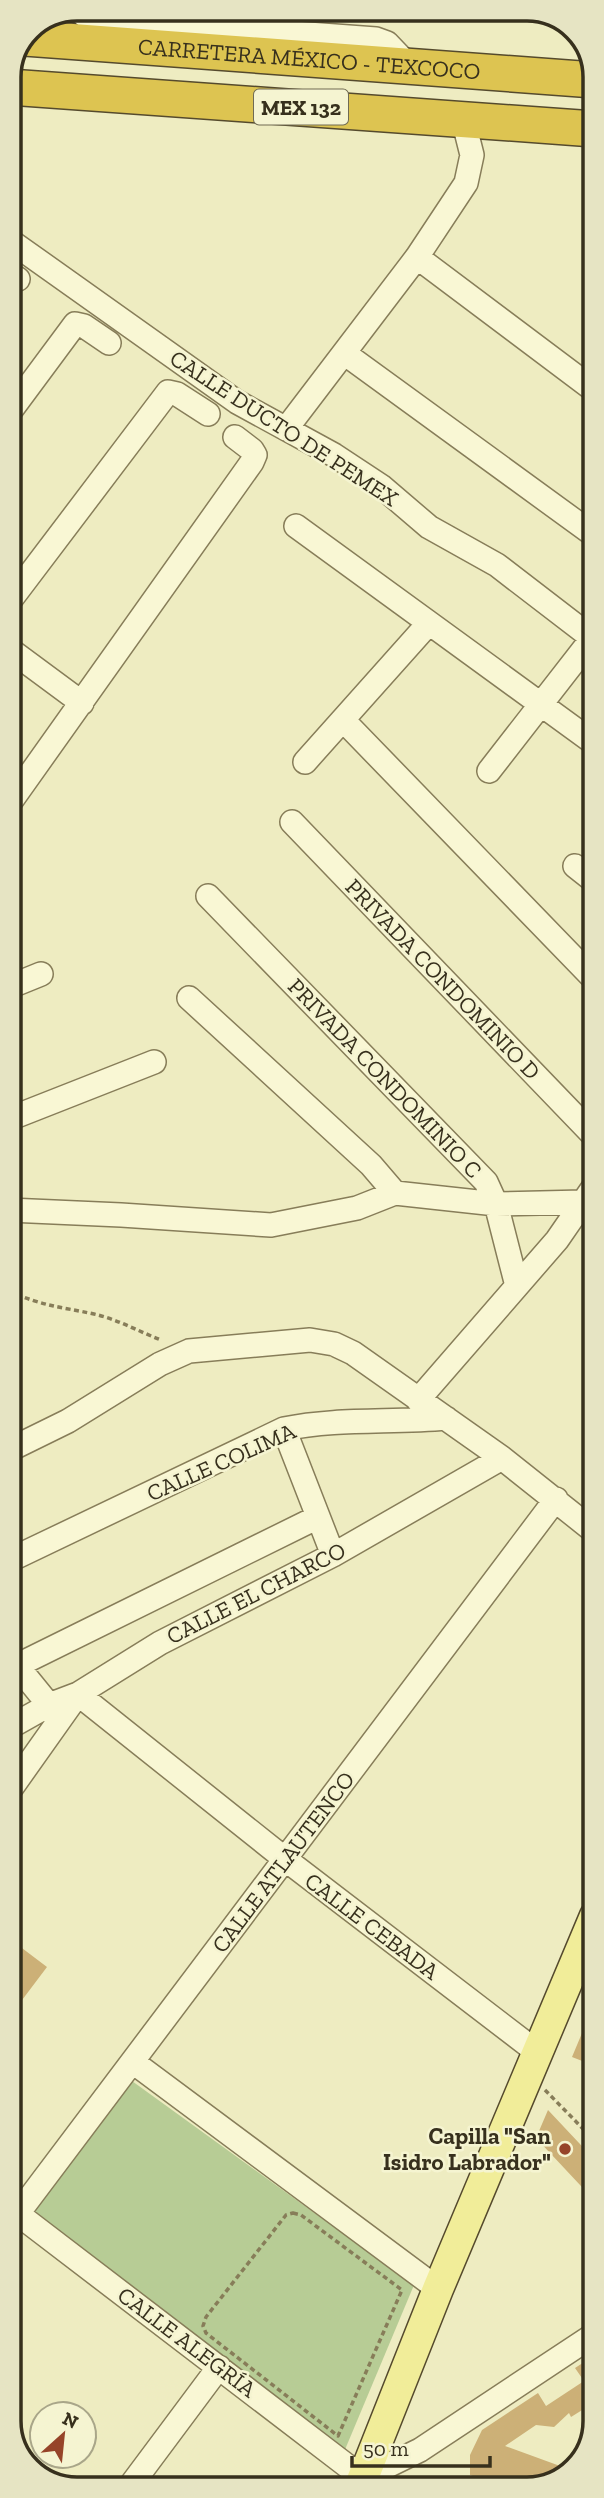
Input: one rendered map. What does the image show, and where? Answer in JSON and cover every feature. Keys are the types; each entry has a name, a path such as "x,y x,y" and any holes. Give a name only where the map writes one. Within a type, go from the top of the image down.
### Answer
{"highway":[{"name":"CARRETERA MÉXICO - TEXCOCO","path":"44,32 77,25 410,67 583,79"},
{"path":"75,91 63,85 56,66 60,53 70,44 77,25"},
{"name":"MEX 132","path":"21,88 583,128"}],"main road":[{"path":"363,2477 438,2289 583,1944"}],"street":[{"path":"286,429 417,257 466,183 472,156 463,118"},
{"name":"CALLE DUCTO DE PEMEX","path":"21,249 237,402 334,455 381,486 429,527 496,565 583,630"},
{"path":"417,257 583,382"},
{"path":"21,396 75,324 84,326 109,343"},
{"path":"344,353 583,527"},
{"path":"21,586 168,392 177,394 208,414"},
{"path":"21,787 252,463 255,455 252,450 235,437"},
{"path":"296,526 583,735"},
{"path":"305,762 429,623"},
{"path":"489,771 583,650"},
{"path":"21,658 82,703"},
{"path":"343,720 583,968"},
{"name":"PRIVADA CONDOMINIO D","path":"292,822 583,1125"},
{"path":"575,866 583,872"},
{"name":"PRIVADA CONDOMINIO C","path":"208,896 486,1182 496,1204 517,1286"},
{"path":"21,982 41,974"},
{"path":"189,999 371,1165 395,1193"},
{"path":"21,1114 154,1062"},
{"path":"21,1210 121,1214 271,1225 357,1208 395,1193 496,1204 583,1195"},
{"path":"418,1400 558,1240 583,1203"},
{"path":"21,1444 68,1421 160,1364 189,1351 310,1340 334,1344 353,1353 502,1458 583,1522"},
{"name":"CALLE COLIMA","path":"21,1554 284,1429 313,1423 409,1422 446,1418"},
{"path":"284,1429 333,1555"},
{"name":"CALLE EL CHARCO","path":"21,1721 49,1705 78,1694 160,1643 333,1555 502,1458"},
{"name":"CALLE ATLAUTENCO","path":"21,2204 133,2062 556,1499"},
{"path":"21,1660 318,1517"},
{"path":"21,1676 49,1705"},
{"path":"21,1774 78,1694"},
{"name":"CALLE CEBADA","path":"78,1694 532,2062"},
{"path":"133,2062 438,2289"},
{"name":"CALLE ALEGRÍA","path":"21,2222 219,2367 354,2477"},
{"path":"372,2477 420,2450 583,2342"},
{"path":"137,2477 219,2367"}],"path":[{"path":"21,1297 34,1303 64,1310 96,1314 189,1351"},
{"path":"532,2062 583,2126"},
{"path":"293,2213 301,2215 402,2290 338,2436 206,2333 203,2326 206,2317 279,2223 286,2215 293,2213"}],"green space":[{"path":"132,2081 414,2285 344,2452 33,2212"}],"building":[{"path":"21,1947 47,1967 21,2001"},
{"path":"583,2031 583,2061 572,2057"},
{"name":"Capilla \"San Isidro Labrador\"","path":"548,2110 583,2147 583,2188 536,2138"},
{"path":"583,2363 583,2380 575,2368"},
{"path":"583,2382 583,2410 571,2417 569,2413 554,2427 536,2425 505,2446 560,2466 538,2476 470,2475 470,2455 482,2430 538,2393 546,2406"}],"place":[{"name":"Capilla \"San Isidro Labrador\"","path":"565,2149"}]}
